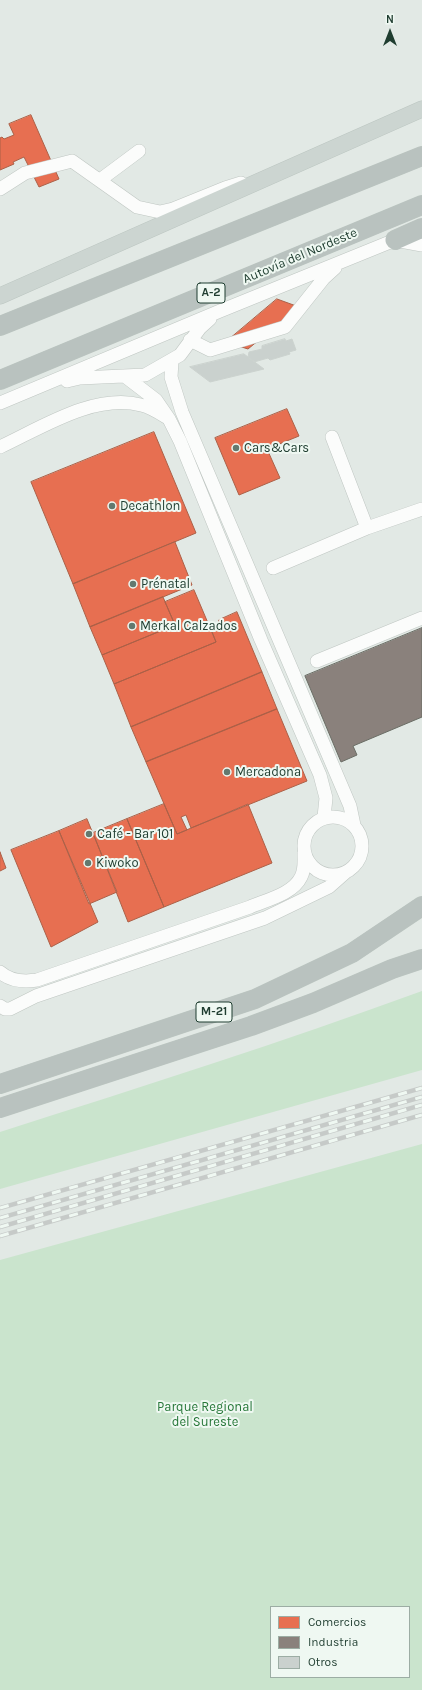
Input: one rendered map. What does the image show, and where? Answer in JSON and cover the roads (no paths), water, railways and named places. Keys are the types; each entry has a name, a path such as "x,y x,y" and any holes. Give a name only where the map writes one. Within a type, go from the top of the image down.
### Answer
{"highway":[{"path":"0,326 422,156"},
{"name":"Autovía del Nordeste","path":"0,380 422,205"},
{"path":"395,240 422,228"},
{"name":"M-21","path":"0,1084 255,999 352,953 420,906"},
{"name":"M-21","path":"313,1004 392,969 422,960"},
{"name":"M-21","path":"0,1108 251,1026 313,1004 422,972"}],"main road":[{"path":"0,296 422,109"}],"street":[{"path":"100,180 139,151"},
{"path":"0,189 25,173 72,161 137,207 160,212 173,209 225,188 272,176"},
{"path":"0,402 395,240 422,245"},
{"path":"190,340 210,350 285,327 324,278 340,262"},
{"path":"30,390 80,378 145,375 172,361 180,355 200,328 220,311"},
{"path":"172,361 171,377 182,412 350,806 354,825"},
{"path":"126,377 156,400 169,419 183,448 261,640 320,775 326,798 324,817"},
{"path":"0,447 80,409 114,402 142,405 169,419"},
{"path":"332,437 367,528"},
{"path":"273,568 367,528 422,509"},
{"path":"317,660 422,618"},
{"path":"0,972 15,980 24,982 37,980 250,907 281,894 293,886 302,876 304,854 303,845 305,836 309,828 316,821 324,817 335,816 346,819 354,825 360,833 362,851 354,866 329,887 265,918 36,996 10,1009 0,1006"},
{"path":"304,854 309,864 317,871 337,875 346,872"},
{"path":"0,984 15,980"}],"railway":[{"path":"0,1208 422,1088"},
{"path":"0,1218 422,1097"},
{"path":"0,1227 422,1105"},
{"path":"0,1236 422,1115"}],"place":[{"name":"Cars&Cars","path":"236,448"},
{"name":"Decathlon","path":"112,506"},
{"name":"Prénatal","path":"133,584"},
{"name":"Merkal Calzados","path":"132,626"},
{"name":"Mercadona","path":"227,772"},
{"name":"Café - Bar 101","path":"89,834"},
{"name":"Kiwoko","path":"88,863"}],"park label":[{"name":"Parque Regional del Sureste","path":"205,1414"}]}
